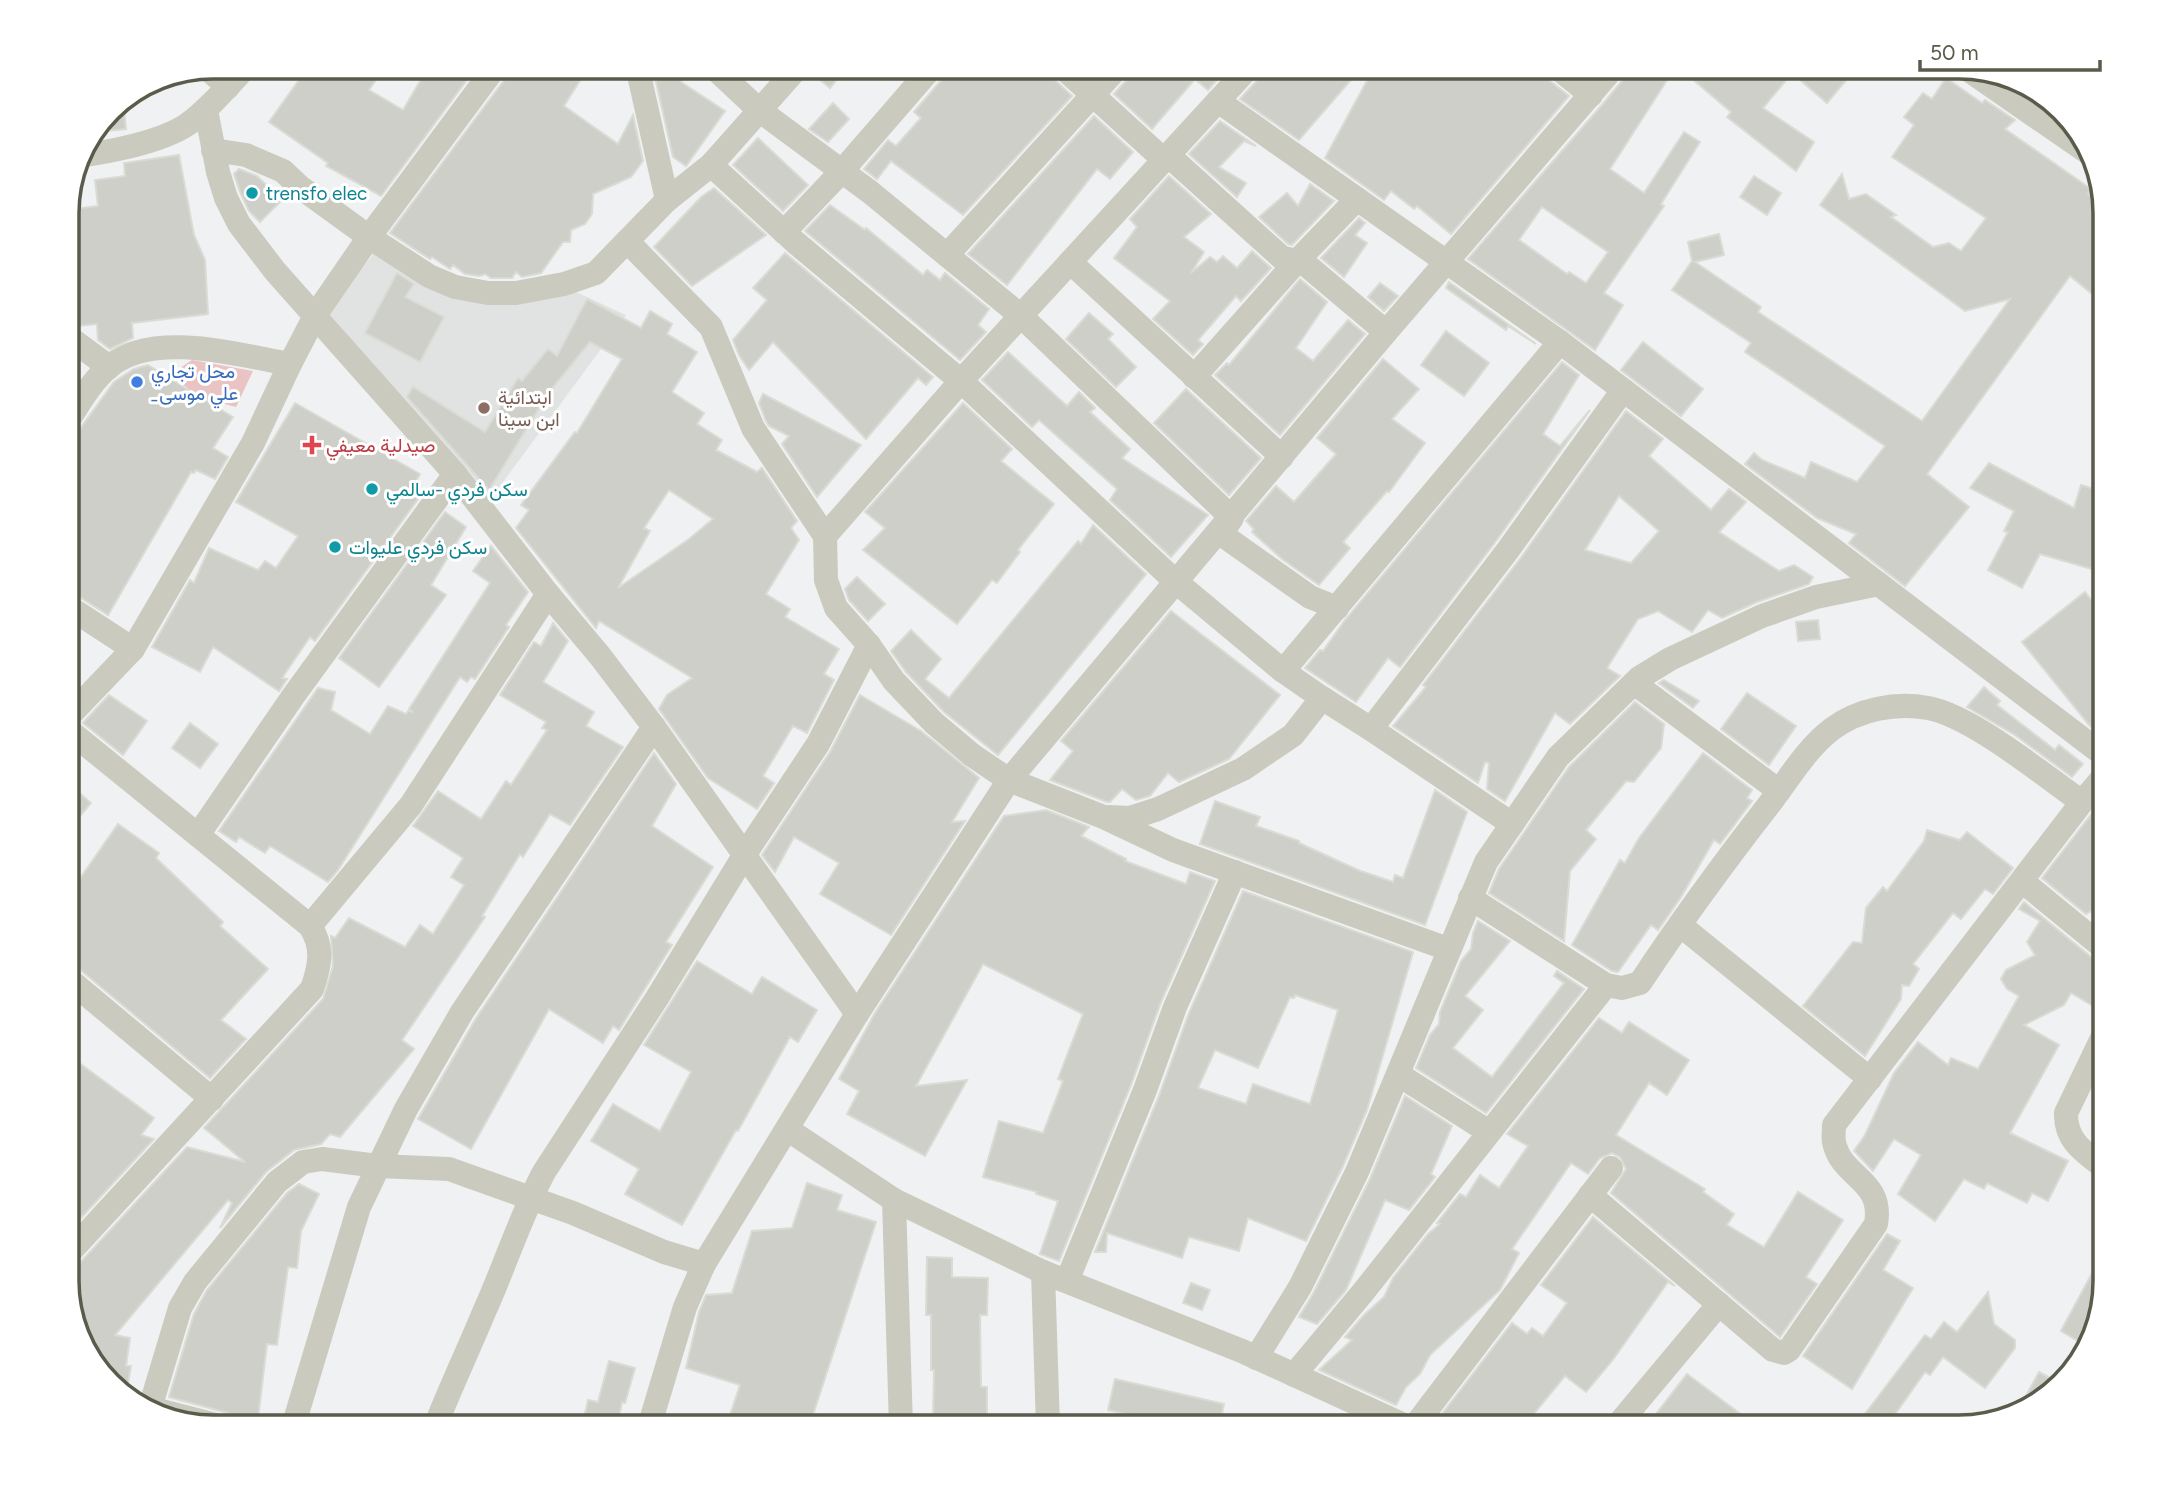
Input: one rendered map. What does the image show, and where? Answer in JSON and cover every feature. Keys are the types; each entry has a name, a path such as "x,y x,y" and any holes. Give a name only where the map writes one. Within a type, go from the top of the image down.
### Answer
{"street":[{"path":"219,79 228,87"},
{"path":"92,154 116,151 172,133 206,110 235,79"},
{"path":"79,705 133,649 253,443 289,364 316,314 369,237 486,79"},
{"path":"640,79 667,200"},
{"path":"726,79 759,110 842,171 1021,316 1232,518"},
{"path":"213,150 246,155 283,171 300,187 405,262 455,287 507,293 564,284 597,273 667,200 711,165 787,79"},
{"path":"784,232 842,171 922,79"},
{"path":"1075,79 1281,257 1304,263 1386,332"},
{"path":"947,255 1107,79"},
{"path":"825,536 961,381 1238,79"},
{"path":"1571,79 1591,95"},
{"path":"653,1415 685,1307 704,1264 857,1014 1009,780 1386,332 1604,79"},
{"path":"1984,81 2073,142"},
{"path":"1218,101 1560,342 2093,747"},
{"path":"206,110 226,198 239,225 275,271 316,314 455,474 600,656 654,727 857,1014"},
{"path":"711,165 784,232 961,381 1175,581 1283,671 1512,824"},
{"path":"1195,377 1297,261 1357,199"},
{"path":"627,241 711,327 753,428 825,536 826,580 836,608 869,645 894,681 934,723 972,755 1009,780 1173,850 1448,950"},
{"path":"1070,262 1282,457"},
{"path":"1283,671 1560,342"},
{"path":"79,345 109,367"},
{"path":"79,404 109,367 133,353 176,346 289,364"},
{"path":"1371,729 1508,550 1623,390"},
{"path":"198,835 294,695 455,474"},
{"path":"1232,518 1221,534 1310,597 1337,608"},
{"path":"1256,1358 1300,1287 1357,1172 1486,862 1558,757 1634,683 1670,659 1762,616 1816,597 1879,584"},
{"path":"310,926 411,805 548,594"},
{"path":"79,614 133,649"},
{"path":"440,1415 530,1199 544,1172 657,998 745,854 818,744 869,645"},
{"path":"1634,683 1779,791"},
{"path":"1101,817 1130,818 1158,809 1243,769 1293,735 1322,698"},
{"path":"1470,898 1606,985 1622,988 1640,983 1814,745 1834,728 1861,713 1898,705 1930,708 1974,727 2082,802"},
{"path":"297,1415 359,1207 406,1109 462,1012 654,727"},
{"path":"79,739 310,926 318,937 320,953 319,970 312,989 79,1242"},
{"path":"1590,1195 1773,1350 1784,1353 1789,1350 1876,1224 1879,1209 1875,1196 1839,1156 1833,1142 1834,1125 2093,789"},
{"path":"1067,1281 1145,1090 1175,1007 1234,872"},
{"path":"2022,881 2093,939"},
{"path":"1680,925 1870,1079"},
{"path":"1294,1375 1364,1291 1606,985"},
{"path":"79,993 212,1099"},
{"path":"2093,1057 2066,1113 2065,1126 2071,1138 2093,1159"},
{"path":"1398,1074 1489,1132"},
{"path":"787,1129 894,1200 1043,1272 1256,1358 1382,1415"},
{"path":"152,1401 180,1308 195,1282 277,1182 303,1162 322,1159 378,1166 449,1169 573,1213 664,1252 704,1264"},
{"path":"1422,1415 1611,1168"},
{"path":"894,1200 901,1415"},
{"path":"1043,1272 1048,1415"},
{"path":"1626,1415 1718,1304"}],"shaded area":[{"name":"ابتدائية ابن سينا","path":"374,253 476,300 574,291 626,315 489,501 328,312"},
{"path":"192,360 253,371 236,407 198,397 171,374"}],"building":[{"path":"300,79 376,79 369,90 403,110 421,79 468,79 381,196 326,166 328,163 269,122"},
{"path":"505,79 581,79 564,106 618,144 633,115 643,161 631,177 593,194 592,214 585,224 571,230 570,242 563,242 541,273 522,277 516,272 512,278 465,274 453,265 450,269 432,257 430,259 390,233"},
{"path":"655,79 682,79 681,82 725,111 686,166 673,157"},
{"path":"819,79 837,79 830,88"},
{"path":"942,79 1054,79 1072,96 963,215 891,161 877,179 864,169 888,140 896,146 921,118 914,112"},
{"path":"1127,79 1195,79 1152,129 1114,94"},
{"path":"1195,79 1218,79 1208,90"},
{"path":"1258,79 1352,79 1299,140 1240,99"},
{"path":"1368,79 1548,79 1569,96 1451,234 1417,206 1414,209 1391,191 1384,200 1325,158"},
{"path":"1624,79 1668,79 1610,169 1644,193 1684,132 1700,142 1661,204 1664,206 1604,293 1623,305 1595,350 1468,259","holes":["1542,207 1608,252 1586,283 1569,272 1567,274 1519,240"]},
{"path":"1692,79 1787,79 1763,108 1814,142 1796,171 1727,117 1731,112"},
{"path":"1799,79 1847,79 1827,103"},
{"path":"1947,79 1982,103 1985,100 2015,120 2005,129 2091,189 2088,194 2092,197 2093,212 2093,295 2070,276 1927,474 1969,507 1905,586 1849,543 1856,534 1817,518 1745,464 1754,453 1762,460 1805,478 1811,462 1857,482 1885,446 1745,352 1751,343 1672,290 1692,261 1688,242 1719,234 1724,255 1695,262 1761,307 1758,312 1922,421 2010,299 1965,311 1820,205 1842,174 1849,199 1866,194 1896,215 1891,217 1933,247 1949,243 1961,251 1986,218 1892,157 1914,125 1904,117 1923,93 1932,99"},
{"path":"833,103 849,119 828,142 809,129"},
{"path":"124,112 126,129 106,131"},
{"path":"1094,116 1133,152 1110,179 1097,169 1007,285 968,254"},
{"path":"1220,121 1256,146 1244,141 1219,167 1246,183 1237,197 1189,154"},
{"path":"758,138 808,185 783,211 733,165"},
{"path":"179,155 194,235 205,260 208,314 132,323 133,338 110,349 98,340 97,324 79,326 79,208 98,206 95,180 125,176 124,163"},
{"name":"trensfo elec","path":"239,169 257,176 282,200 260,222 249,211 240,192 234,174"},
{"path":"1169,176 1211,214 1184,237 1204,252 1191,273 1210,257 1217,262 1223,256 1237,268 1252,251 1271,268 1241,301 1236,296 1198,340 1203,344 1193,355 1153,319 1170,301 1114,258 1137,227 1130,219"},
{"path":"1754,176 1781,193 1767,215 1740,197"},
{"path":"1310,184 1334,201 1292,245 1288,244 1259,217 1287,193 1298,206"},
{"path":"714,188 766,235 692,286 654,247 701,197"},
{"path":"830,205 865,230 866,228 923,275 927,270 940,280 945,273 989,309 978,325 986,332 960,360 805,231"},
{"path":"1359,218 1365,223 1355,235 1367,243 1344,277 1321,258"},
{"path":"785,253 933,377 926,385 918,378 866,439 773,342 749,370 739,355 733,340 767,300 753,288"},
{"path":"397,273 414,284 405,297 444,317 420,362 365,333"},
{"path":"1300,279 1327,302 1296,348 1313,361 1348,320 1365,334 1280,435 1215,375 1227,363 1229,365"},
{"path":"1449,282 1536,344 1508,326 1506,330 1446,288"},
{"path":"1380,283 1398,296 1384,311 1368,297"},
{"path":"587,299 641,328 650,311 672,324 667,334 697,352 672,392 704,413 697,424 722,440 716,450 757,472 762,468 797,521 791,528 799,540 766,594 790,609 785,617 839,649 824,674 834,680 807,733 793,726 763,776 774,783 757,809 708,778 659,709 667,695 692,678 599,621 596,628 516,528 529,510 521,505 575,432 577,433 622,359 590,342 549,392 489,490 407,397 413,387 485,432 518,378 522,381 548,349 557,356","holes":["669,490 713,519 689,539 618,588 650,531 644,528"]},
{"path":"1089,313 1113,334 1108,339 1136,367 1116,387 1066,339"},
{"path":"1446,331 1489,363 1464,396 1421,365"},
{"path":"1643,342 1703,389 1681,416 1621,370"},
{"path":"1008,352 1067,406 1079,392 1095,408 1090,412 1130,449 1122,458 1208,515 1171,557 1110,500 1117,489 1039,420 1032,427 982,380"},
{"path":"1383,359 1419,389 1392,419 1425,443 1389,492 1387,491 1343,542 1350,548 1319,585 1282,559 1252,532 1254,529 1246,521 1276,486 1294,502 1336,454 1317,438"},
{"path":"1562,362 1579,375 1543,434 1560,446 1590,410 1496,541 1400,667 1388,658 1356,702 1305,668 1320,650 1323,651 1345,620"},
{"path":"148,365 233,417 213,448 228,457 215,479 196,470 191,472 108,615 79,597 79,430 114,382 134,369"},
{"path":"1186,389 1261,458 1229,495 1154,423"},
{"path":"763,394 861,445 817,497 782,444 789,436 769,426 766,421 759,403"},
{"path":"295,403 420,474 412,488 421,495 315,641 310,637 282,678 287,679 279,691 213,647 200,672 152,647 190,580 194,583 209,548 258,570 265,561 276,568 298,536 236,502"},
{"path":"963,403 1012,449 1001,461 1054,504 1018,550 1020,552 997,583 992,580 957,624 863,550 885,528 865,512"},
{"path":"1626,411 1663,439 1649,456 1711,510 1729,489 1746,502 1719,532 1779,571 1794,565 1813,577 1809,584 1757,602 1722,618 1708,610 1692,632 1658,611 1638,619 1607,668 1620,676 1570,724 1555,713 1505,801 1487,789 1489,763 1485,762 1478,783 1393,726 1426,687 1423,685 1520,559","holes":["1619,496 1659,531 1631,563 1585,550"]},
{"path":"1989,463 2074,508 2081,485 2093,488 2093,569 2040,554 2022,588 1988,570 2008,532 2004,531 2014,511 1970,488"},
{"path":"445,512 466,527 431,585 446,595 379,687 339,658"},
{"path":"1093,525 1146,574 998,755 944,712 906,672 891,651 911,630 941,659 925,679 949,698 1078,541 1081,544"},
{"path":"491,546 528,592 475,679 471,677 467,682 460,677 328,882 270,846 265,853 239,837 236,842 219,831 318,688 335,692 331,710 370,734 388,706 406,714 408,711 413,712 409,709 490,583 473,571"},
{"path":"857,577 885,604 868,621 849,600 845,589"},
{"path":"2085,592 2093,602 2093,728 2090,726 2022,642"},
{"path":"1171,611 1280,695 1229,759 1179,782 1168,773 1150,796 1136,800 1122,789 1107,802 1050,780 1073,751 1061,741"},
{"path":"1818,620 1820,639 1798,641 1796,622"},
{"path":"553,623 568,641 543,682 594,712 586,726 623,747 570,825 550,814 523,857 520,854 482,916 485,917 402,1040 414,1049 340,1137 330,1134 321,1144 294,1150 266,1172 220,1228 232,1203 228,1200 115,1335 130,1338 126,1366 131,1366 128,1385 106,1363 89,1333 81,1308 79,1264 187,1147 245,1162 204,1128 323,999 333,966 331,936 335,938 349,918 405,947 420,925 433,934 464,885 451,877 463,858 413,826 438,791 481,819 506,781 511,785 547,730 542,728 546,722 500,695 534,642 541,646"},
{"path":"1664,680 1699,701 1693,708 1659,683"},
{"path":"1984,687 2000,701 1997,705 2055,750 2059,745 2083,764 2072,777 2015,735 1967,707"},
{"path":"1747,693 1796,726 1769,765 1721,729"},
{"path":"109,695 147,721 123,755 83,723"},
{"path":"860,695 921,731 979,778 952,822 965,821 891,935 820,894 839,863 794,837 775,872 762,855 830,752"},
{"path":"1635,702 1664,724 1661,748 1634,782 1626,781 1586,830 1596,839 1570,871 1564,941 1489,893 1499,869 1569,767"},
{"path":"190,723 218,744 200,768 172,748"},
{"path":"654,753 676,784 652,826 713,867 666,942 672,945 619,1030 613,1026 603,1043 549,1009 471,1149 418,1119 475,1020"},
{"path":"1703,753 1752,790 1747,798 1752,801 1720,844 1714,840 1658,930 1651,925 1618,972 1612,971 1572,945 1620,860 1625,863 1639,838"},
{"path":"1435,790 1467,812 1425,925 1200,844 1215,801 1260,817 1256,826 1299,841 1358,870 1393,882 1395,875 1403,878"},
{"path":"79,792 91,803 79,817"},
{"path":"1046,810 1089,827 1081,836 1126,859 1125,861 1186,884 1190,872 1215,881 1161,1002 1131,1085 1059,1261 1040,1254 1058,1201 1036,1194 1037,1192 983,1177 999,1121 1043,1133 1063,1081 1058,1079 1083,1014 983,964 916,1086 967,1080 925,1156 847,1114 859,1091 839,1079 875,1013 1004,816"},
{"path":"2093,812 2093,910 2086,914 2042,878"},
{"path":"118,824 159,853 156,858 223,922 220,926 268,969 221,1020 246,1039 210,1078 79,969 79,880"},
{"path":"1927,830 1960,840 1967,832 2013,868 1993,894 1985,889 1961,919 1953,913 1913,964 1919,969 1909,986 1902,985 1901,999 1865,1056 1803,1006 1853,942 1862,943 1866,908 1883,887 1887,891 1924,841"},
{"path":"1243,891 1413,952 1367,1110 1306,1241 1248,1218 1239,1251 1189,1237 1182,1258 1107,1233 1106,1252 1095,1252 1159,1096 1189,1013","holes":["1295,995 1338,1010 1310,1104 1253,1084 1246,1104 1198,1088 1215,1050 1258,1068 1290,997 1294,998"]},
{"path":"2024,902 2093,959 2093,1006 2071,993 2064,1005 2024,1025 2059,1045 2010,1133 2068,1161 2048,1201 2032,1193 2027,1203 1987,1183 1984,1189 1964,1179 1935,1221 1898,1194 1921,1155 1894,1139 1873,1171 1854,1151 1865,1135 1894,1073 1918,1042 1948,1065 1951,1058 1978,1069 2019,996 2007,989 2001,979 2006,970 2035,955 2027,942 2040,921 2019,909"},
{"path":"1478,921 1510,941 1465,996 1483,1010 1453,1048 1492,1077 1564,983 1554,976 1557,971 1584,989 1486,1113 1416,1068 1430,1035 1439,1024 1440,1012 1461,961 1471,949"},
{"path":"697,961 752,994 762,977 817,1010 798,1042 790,1037 682,1225 625,1194 639,1169 591,1141 613,1104 660,1131 691,1072 644,1045"},
{"path":"1599,1018 1622,1033 1629,1022 1689,1060 1667,1095 1649,1083 1616,1135 1705,1189 1703,1192 1734,1214 1727,1225 1764,1247 1798,1192 1843,1220 1806,1277 1817,1284 1780,1337 1611,1193 1626,1169 1620,1157 1612,1153 1600,1158 1588,1174 1571,1163 1512,1249 1519,1253 1500,1290 1430,1355 1420,1374 1406,1387 1396,1405 1319,1370 1352,1340 1345,1337 1384,1297 1393,1278 1428,1234 1440,1224 1437,1223 1460,1194 1466,1197 1480,1175 1499,1188 1528,1146 1507,1134"},
{"path":"79,1063 154,1118 141,1135 154,1139 79,1220"},
{"path":"1405,1096 1452,1126 1431,1174 1435,1177 1409,1210 1385,1200 1346,1290 1317,1324 1299,1317 1370,1179"},
{"path":"807,1183 842,1195 837,1210 876,1222 813,1415 730,1415 740,1385 686,1368 699,1312 706,1295 732,1293 752,1231 792,1228"},
{"path":"299,1184 319,1194 301,1231 297,1268 288,1267 277,1345 267,1344 258,1415 232,1415 169,1397 194,1314 207,1290 287,1193"},
{"path":"1593,1217 1675,1286 1668,1282 1612,1361 1586,1392 1565,1376 1533,1415 1441,1415 1512,1323 1527,1334 1532,1328 1543,1336 1567,1303 1541,1285"},
{"path":"1887,1234 1900,1241 1883,1270 1913,1288 1852,1389 1803,1356"},
{"path":"927,1257 952,1258 952,1277 988,1278 987,1315 980,1315 981,1387 987,1387 987,1415 933,1415 931,1315 926,1315"},
{"path":"2093,1271 2089,1316 2078,1341 2061,1331"},
{"path":"1191,1283 1210,1290 1202,1310 1183,1303"},
{"path":"1988,1292 1994,1324 2015,1340 2015,1348 1985,1388 1943,1357 1930,1375 1925,1372 1895,1415 1864,1415 1925,1335 1931,1339 1944,1322 1957,1332"},
{"path":"609,1361 635,1368 619,1415 585,1415 588,1400 598,1402"},
{"path":"2039,1372 2051,1379 2034,1393 2025,1398"},
{"path":"1687,1374 1742,1415 1655,1415"},
{"path":"1115,1379 1224,1404 1222,1415 1130,1415 1108,1410"}],"place":[{"name":"trensfo elec","path":"252,193"},
{"name":"محل تجاري _علي موسى","path":"137,382"},
{"name":"ابتدائية ابن سينا","path":"484,408"},
{"name":"صيدلية معيفي","path":"312,445"},
{"name":"سكن فردي -سالمي","path":"372,489"},
{"name":"سكن فردي عليوات","path":"335,547"}]}
